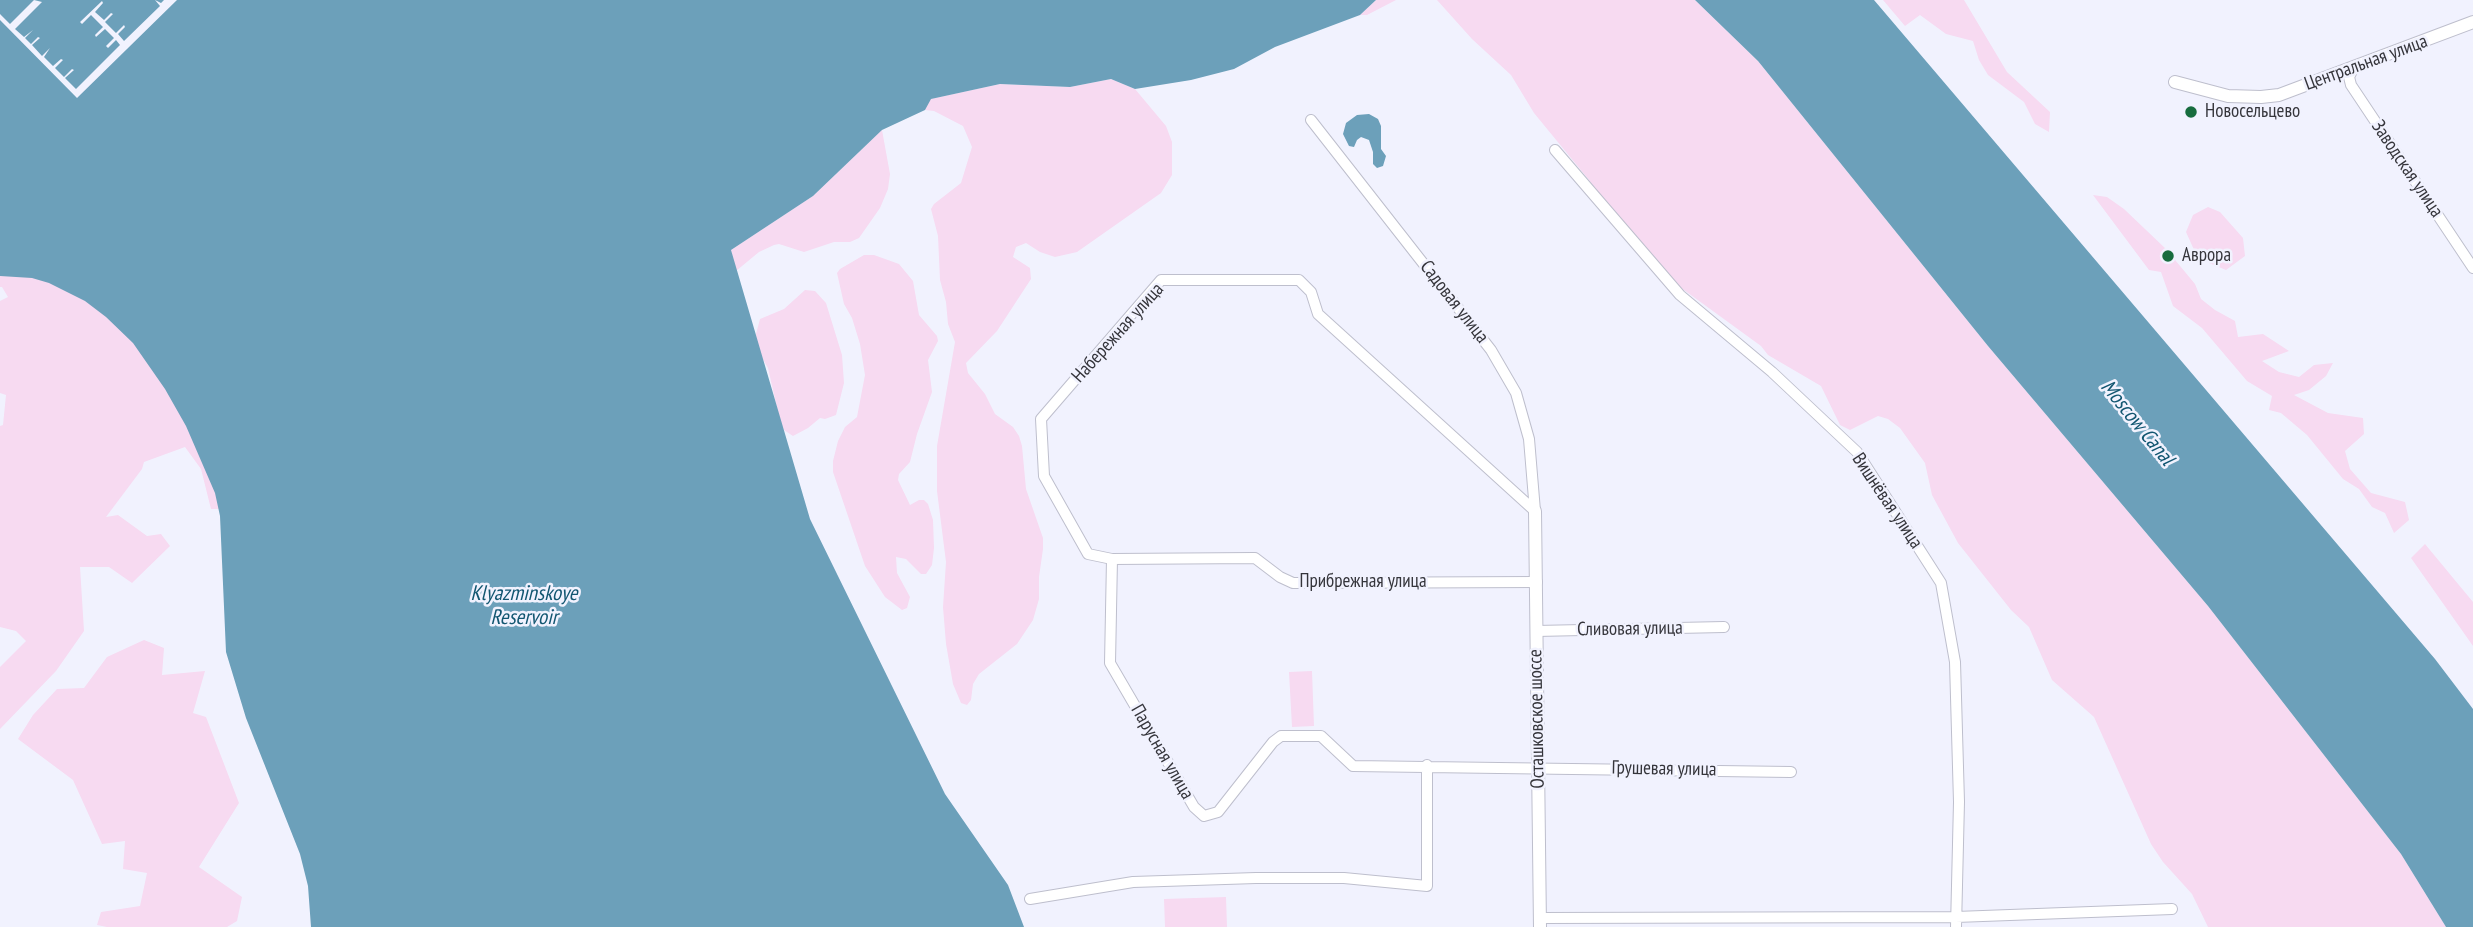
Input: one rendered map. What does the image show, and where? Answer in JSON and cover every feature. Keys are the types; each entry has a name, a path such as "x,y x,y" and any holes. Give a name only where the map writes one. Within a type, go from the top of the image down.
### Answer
{"street":[{"name":"Центральная улица","path":"2175,82 2228,96 2279,95 2473,22"},
{"name":"Заводская улица","path":"2353,69 2348,77 2351,85 2472,264"},
{"name":"Садовая улица","path":"1311,120 1491,350 1516,393 1529,439 1535,511"},
{"name":"Вишнёвая улица","path":"1555,150 1681,295 1772,372 1857,452 1941,583 1955,662 1959,802 1956,922"},
{"name":"Набережная улица","path":"1112,559 1088,554 1044,476 1041,419 1161,281 1299,280 1311,292 1318,314 1535,511"},
{"name":"Осташковское шоссе","path":"1535,511 1540,923"},
{"name":"Прибрежная улица","path":"1112,559 1255,558 1280,578 1293,583 1537,582"},
{"name":"Парусная улица","path":"1112,559 1110,663 1194,807 1204,816 1218,812 1273,741 1281,736 1321,736 1353,765 1537,766"},
{"name":"Сливовая улица","path":"1536,631 1724,627"},
{"path":"1030,899 1133,882 1344,878 1427,886 1427,765"},
{"name":"Грушевая улица","path":"1537,766 1791,772"},
{"path":"1540,923 1956,922 2172,909"}],"shaded area":[{"path":"1376,0 1396,0 1367,15 1360,15"},
{"path":"1437,0 1695,0 1758,61 1988,346 2208,606 2401,854 2446,927 2208,927 2192,894 2163,862 2151,844 2094,717 2052,680 2029,627 2011,610 1958,543 1932,495 1925,463 1900,428 1888,419 1878,416 1850,430 1840,425 1821,386 1768,355 1761,346 1673,282 1607,207 1589,180 1534,113 1511,75 1472,39"},
{"path":"1883,0 1964,0 2007,72 2050,112 2049,132 2035,124 2024,102 1988,75 1979,60 1973,41 1946,34 1920,15 1905,26"},
{"path":"1111,79 1135,89 1166,126 1172,142 1172,175 1161,193 1077,252 1055,257 1026,243 1016,247 1013,257 1030,268 1031,279 997,331 966,363 968,373 985,394 995,414 1013,427 1019,436 1026,489 1043,538 1039,599 1033,620 1017,644 979,674 967,705 961,703 953,684 943,607 946,562 937,491 937,446 955,342 948,324 940,280 938,236 931,209 961,183 972,147 963,126 934,111 925,110 930,99 1000,84 1070,87"},
{"path":"882,130 890,174 888,189 880,208 859,238 850,242 834,242 804,252 779,244 774,245 759,252 736,271 731,250 813,196"},
{"path":"2093,195 2107,197 2124,209 2166,249 2195,284 2201,299 2235,321 2238,337 2263,334 2289,351 2262,361 2279,372 2299,377 2314,365 2333,363 2326,376 2309,390 2294,395 2328,413 2363,418 2364,434 2345,451 2350,469 2371,493 2405,502 2409,520 2394,533 2385,513 2372,507 2359,489 2343,479 2307,435 2281,413 2269,410 2272,396 2247,381 2202,328 2173,306 2161,272 2149,270"},
{"path":"2208,207 2220,212 2243,238 2245,256 2226,270 2209,263 2195,252 2186,232 2193,215"},
{"path":"864,255 874,255 899,264 913,281 919,315 937,336 938,341 928,360 932,392 910,462 899,474 898,480 910,505 919,500 928,504 933,520 932,565 926,574 921,574 906,559 896,557 897,573 910,597 907,608 902,610 885,597 865,566 833,472 838,441 845,427 857,417 865,375 860,344 852,318 844,304 837,273"},
{"path":"0,269 79,283 161,351 227,509 211,509 201,469 185,447 144,462 142,469 106,517 118,515 147,536 161,534 170,546 132,583 109,567 80,567 84,631 56,671 0,729 0,667 26,641 16,631 0,627 0,426 3,425 6,395 0,393 0,301 8,297 0,287"},
{"path":"805,290 815,291 826,303 842,355 844,383 836,415 820,418 793,436 784,430 780,421 768,368 757,349 756,334 760,319 784,309"},
{"path":"2425,544 2473,602 2473,646 2411,558"},
{"path":"144,640 164,648 162,675 205,671 193,713 206,717 239,803 199,867 242,897 237,921 227,927 97,925 101,912 140,906 147,873 123,869 125,841 102,844 73,780 18,739 33,715 57,689 84,688 107,657"},
{"path":"1312,671 1314,726 1292,727 1289,672"},
{"path":"1226,897 1227,927 1165,927 1164,899"}],"water":[{"name":"Klyazminskoye Reservoir","path":"0,0 1376,0 1360,15 1275,47 1234,69 1191,80 1135,89 1111,79 1070,87 1000,84 931,99 925,110 882,130 813,196 731,250 810,519 945,794 1008,885 1024,927 311,927 308,886 300,854 246,718 226,652 220,516 215,493 186,426 165,389 133,343 106,317 85,301 49,283 32,278 0,276"},
{"name":"Moscow Canal","path":"1695,0 1874,0 2435,659 2473,709 2473,927 2446,927 2401,854 2208,606 1988,346 1758,61"},
{"path":"1369,114 1378,119 1381,126 1381,149 1386,156 1383,166 1377,168 1373,164 1369,140 1361,137 1354,147 1349,146 1343,134 1346,123 1357,115"}],"pier":[{"path":"34,0 42,2 15,29 24,37 33,30 25,38 31,44 40,38 32,45 42,56 50,48 44,57 53,66 63,60 55,68 64,77 74,70 65,78 76,89 120,45 116,40 108,48 106,46 114,38 105,29 96,37 103,27 91,15 82,24 80,22 102,1 95,12 104,20 113,14 105,22 116,33 124,25 118,34 124,41 160,6 155,0 161,3 164,0 177,0 77,98 0,20 0,14 10,24"}],"place":[{"name":"Новосельцево","path":"2191,112"},
{"name":"Аврора","path":"2168,256"}]}
